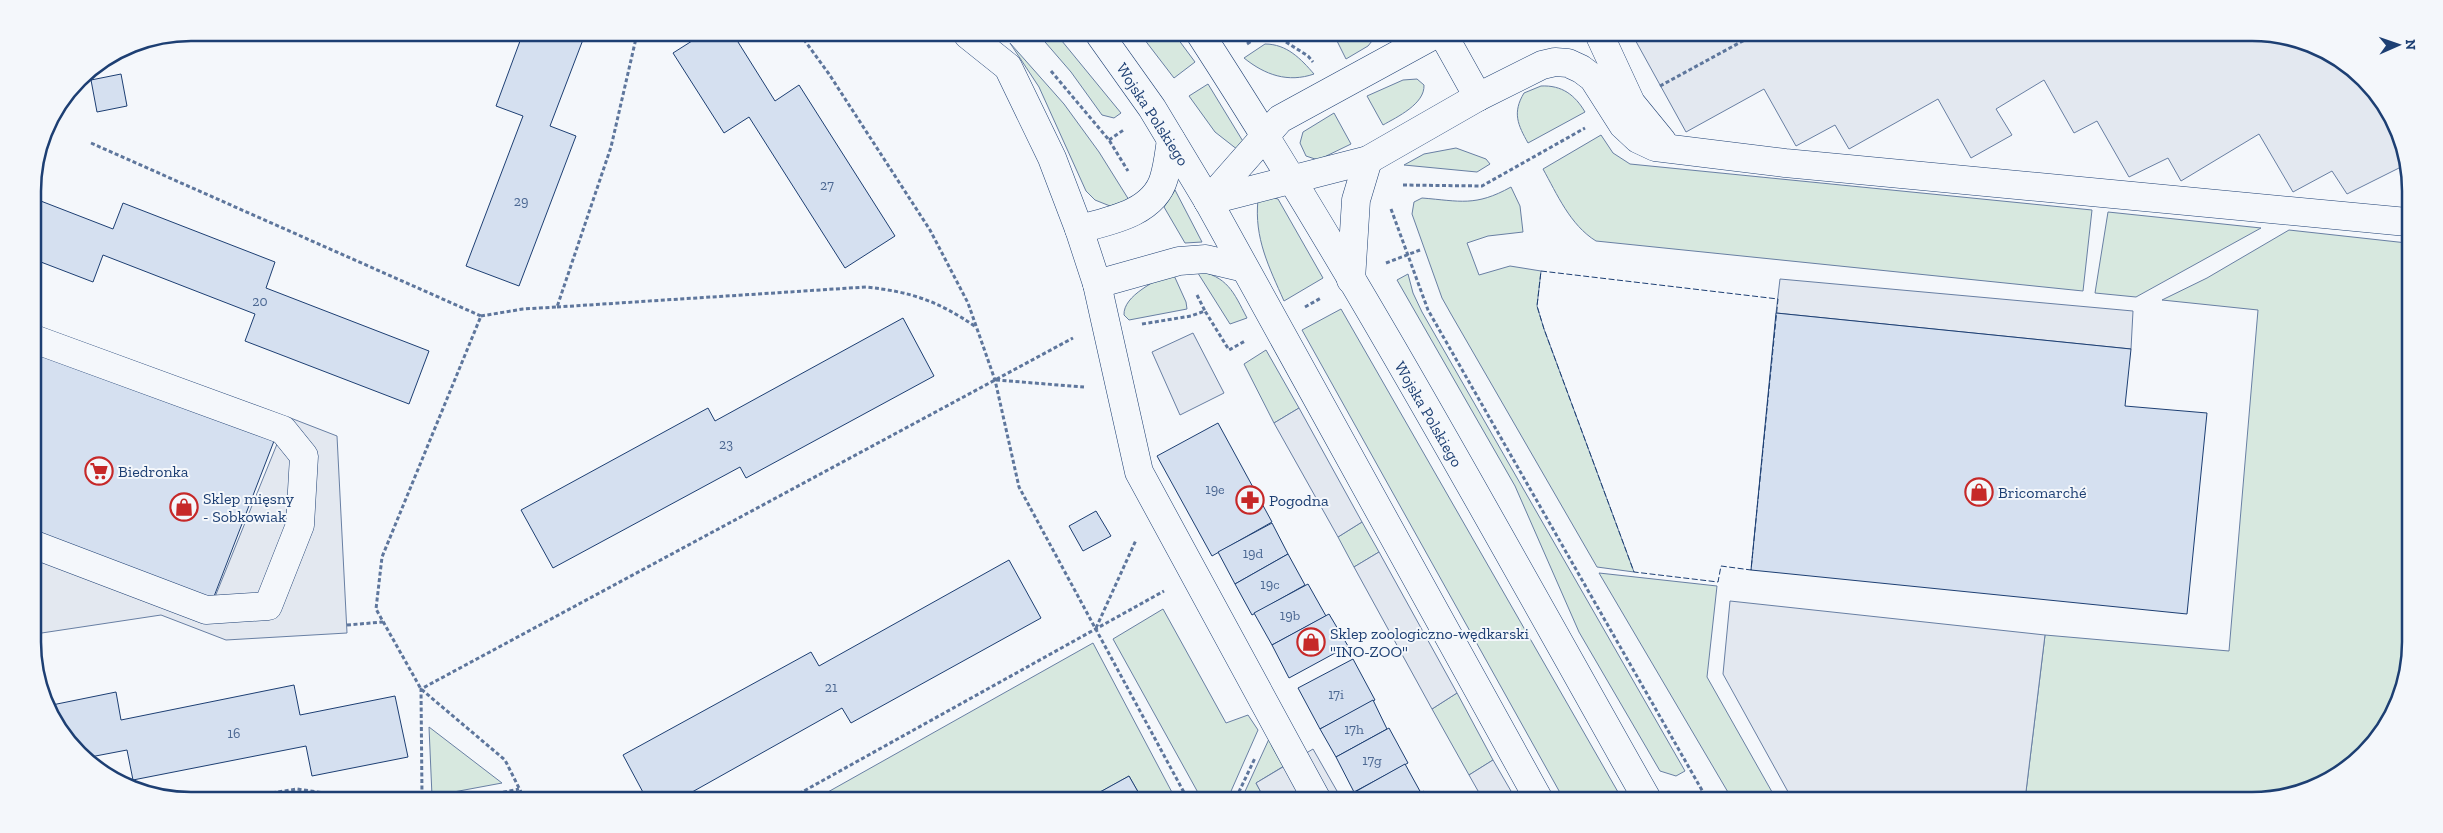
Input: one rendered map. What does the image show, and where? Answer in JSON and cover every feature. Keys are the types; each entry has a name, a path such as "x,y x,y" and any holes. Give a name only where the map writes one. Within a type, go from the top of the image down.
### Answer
{"street":[{"path":"1208,201 1280,119 1422,41"},
{"path":"1447,41 1478,97"},
{"path":"1602,41 1630,103 1668,148"},
{"path":"977,42 1008,67 1052,158 1097,284 1139,472 1312,791"},
{"name":"Wojska Polskiego","path":"1105,42 1152,108 1208,201 1534,791"},
{"name":"Wojska Polskiego","path":"1205,42 1265,136 1351,280 1643,791"},
{"path":"1208,201 1368,160 1478,97 1542,65 1555,62 1568,63 1581,68 1593,78 1623,125 1638,139 1655,148 1776,162 2402,222"},
{"path":"1079,230 1122,218 1148,203 1164,179 1171,140"},
{"path":"1351,280 1356,200 1368,160"},
{"path":"1097,284 1179,261 1206,259 1244,268"},
{"path":"41,547 206,610 268,606 300,525 304,456 283,430 42,342"}],"path":[{"path":"1219,64 1252,41"},
{"path":"1285,41 1308,56 1319,69 1331,91"},
{"path":"557,307 611,147 635,42"},
{"path":"806,42 830,74 930,230 968,303 995,380 1019,486 1184,792"},
{"path":"1046,65 1109,140 1148,203"},
{"path":"1109,140 1152,108"},
{"path":"91,143 481,316 523,309 866,287 896,290 924,298 950,309 976,327"},
{"path":"1368,160 1386,194 1428,310 1703,791"},
{"path":"1179,261 1206,311"},
{"path":"481,316 382,557 376,609 421,689 505,760 520,792"},
{"path":"421,689 1106,321"},
{"path":"995,380 1121,390"},
{"path":"1096,628 1154,501"},
{"path":"802,792 1194,574"},
{"path":"347,625 383,622"},
{"path":"421,689 422,792"},
{"path":"505,792 519,789"},
{"path":"282,792 297,790 310,792"}],"shaded area":[{"path":"1337,41 1372,41 1368,46 1346,59"},
{"path":"1636,41 2252,41 2290,46 2309,53 2327,61 2351,78 2365,92 2386,125 2394,143 2400,168 2347,194 2332,171 2293,192 2259,134 2181,181 2168,158 2129,177 2097,121 2074,133 2044,80 1996,109 2012,135 1971,158 1938,99 1849,149 1835,125 1796,146 1764,89 1686,132"},
{"path":"1045,42 1062,42 1121,113 1114,118 1102,115 1071,72"},
{"path":"1146,42 1180,42 1195,62 1174,78"},
{"path":"1010,43 1064,104 1099,152 1129,200 1110,206 1095,200 1086,191 1039,87"},
{"path":"1265,44 1280,47 1293,53 1314,74 1295,78 1277,76 1260,69 1244,58"},
{"path":"1417,79 1424,85 1420,98 1409,109 1383,125 1367,96 1403,80"},
{"path":"1208,84 1244,143 1238,150 1215,132 1189,96"},
{"path":"1541,86 1562,89 1577,101 1585,112 1528,143 1519,125 1518,107 1524,93"},
{"path":"1334,113 1351,144 1318,160 1306,156 1300,143 1303,132"},
{"path":"1601,135 1613,153 1630,164 2092,210 2083,291 1596,241 1571,218 1543,169"},
{"path":"1456,148 1486,159 1490,164 1477,172 1404,165 1424,154"},
{"path":"1511,187 1520,206 1523,232 1488,236 1467,243 1479,275 1510,266 1541,271 1537,306 1544,329 1634,572 1597,567 1442,298 1412,214 1414,202 1422,198 1457,201 1477,200 1487,198"},
{"path":"1175,190 1202,242 1185,243 1164,207"},
{"path":"1267,196 1278,199 1323,278 1284,301 1264,252 1258,227 1258,200"},
{"path":"2108,212 2261,228 2136,297 2095,293"},
{"path":"2289,230 2402,242 2402,642 2394,690 2376,725 2365,741 2351,755 2327,772 2290,787 2261,791 2026,791 2045,635 2229,651 2258,310 2162,300 2207,278"},
{"path":"1196,270 1223,281 1238,300 1247,318 1230,324"},
{"path":"1172,271 1186,302 1187,309 1129,320 1124,315 1129,301 1142,289"},
{"path":"1408,274 1413,293 1422,312 1685,771 1676,776 1660,771 1579,632 1515,486 1397,280"},
{"path":"1780,279 2133,311 2131,349 1776,313"},
{"path":"1341,309 1618,791 1559,791 1302,330"},
{"path":"1193,333 1224,393 1180,415 1152,352"},
{"path":"1266,350 1299,408 1274,423 1244,364"},
{"path":"1299,408 1362,522 1338,537 1274,423"},
{"path":"288,417 337,436 347,633 226,640 161,615 41,633 41,559 206,619"},
{"path":"1362,522 1379,552 1354,567 1338,537"},
{"path":"1379,552 1457,693 1432,709 1354,567"},
{"path":"1599,573 1717,586 1707,677 1772,791 1727,791"},
{"path":"1730,601 2045,635 2026,791 1788,791 1723,674"},
{"path":"1163,609 1226,723 1248,715 1258,730 1231,791 1197,792 1113,639"},
{"path":"1093,643 1172,792 1138,792 1129,776 1101,792 828,792"},
{"path":"1457,693 1493,760 1469,775 1432,709"},
{"path":"429,727 502,783 454,792 432,792"},
{"path":"1269,739 1284,766 1256,783 1261,791 1245,791"},
{"path":"1313,749 1337,791 1261,791 1256,783"},
{"path":"1493,760 1511,791 1478,791 1469,775"}],"building":[{"path":"520,42 582,42 550,126 576,136 519,286 466,266 523,116 496,106"},
{"path":"691,42 738,42 775,101 799,85 895,236 845,268 749,117 724,133 673,53"},
{"path":"121,74 127,106 97,112 91,80"},
{"path":"42,201 113,229 123,203 275,262 266,288 429,351 409,404 245,341 255,314 103,255 93,282 42,262"},
{"name":"Bricomarché","path":"1776,313 2131,349 2125,406 2207,413 2187,614 1751,570"},
{"path":"903,318 934,376 746,478 740,467 553,568 521,510 708,408 715,421"},
{"path":"42,353 274,441 213,599 41,533"},
{"path":"1218,423 1272,522 1212,556 1157,456"},
{"path":"1096,511 1111,536 1083,551 1069,526"},
{"path":"1272,523 1288,554 1235,584 1218,552"},
{"path":"1288,554 1305,585 1252,615 1235,584"},
{"path":"1009,560 1041,618 851,723 842,708 693,792 643,792 623,755 811,652 819,666"},
{"path":"1308,584 1326,616 1272,645 1254,613"},
{"path":"1329,614 1348,646 1289,678 1272,645"},
{"path":"1353,659 1375,700 1320,729 1298,688"},
{"path":"294,685 300,715 395,696 408,757 312,776 306,746 134,780 127,750 94,756 72,733 55,704 116,692 121,720"},
{"path":"1373,700 1387,729 1336,757 1320,729"},
{"path":"1389,728 1408,763 1354,791 1336,757"},
{"path":"1405,764 1420,791 1356,791"},
{"path":"1129,776 1138,792 1101,792"}],"fence":[{"path":"1541,271 1778,299 1751,570 1721,566 1718,582 1634,572 1544,329 1537,306 1541,271"}],"place":[{"name":"Biedronka","path":"99,471"},
{"name":"Bricomarché","path":"1979,492"},
{"name":"Pogodna","path":"1250,500"},
{"name":"Sklep mięsny - Sobkowiak","path":"184,507"},
{"name":"Sklep zoologiczno-wędkarski \"INO-ZOO\"","path":"1311,642"}]}
